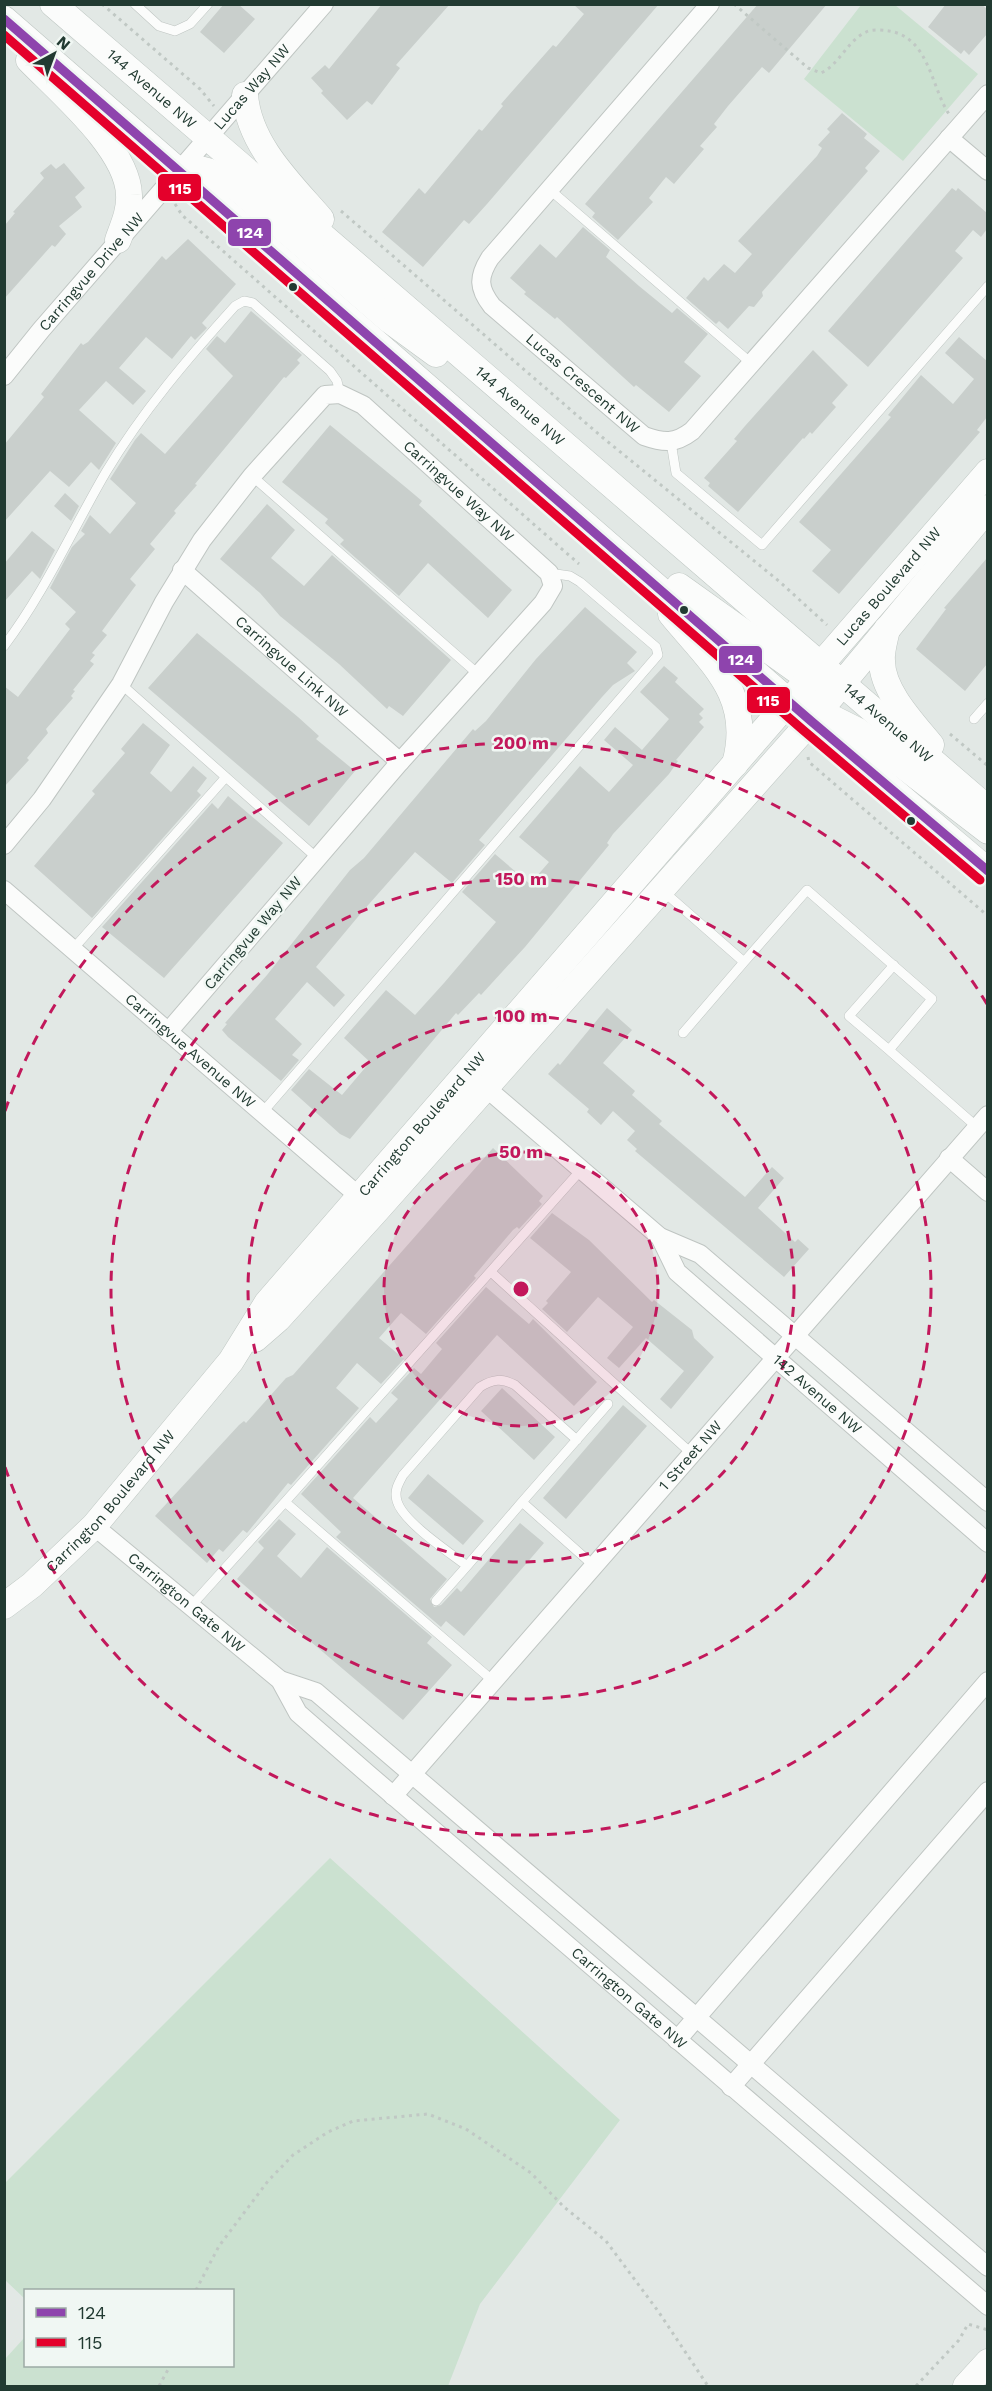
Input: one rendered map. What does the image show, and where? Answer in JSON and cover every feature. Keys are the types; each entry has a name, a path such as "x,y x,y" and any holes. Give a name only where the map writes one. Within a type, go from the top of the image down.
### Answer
{"main road":[{"name":"144 Avenue NW","path":"53,4 546,428 815,672"},
{"path":"4,19 789,702 815,715 858,731 987,831"},
{"path":"4,37 107,142 121,163 129,194 129,209 118,240"},
{"path":"245,95 252,128 266,151 378,285"},
{"path":"179,169 196,168 208,171 237,188 388,319 466,376 546,428"},
{"name":"Lucas Boulevard NW","path":"789,702 987,472"},
{"path":"550,492 815,672 834,689 842,682"},
{"name":"Lucas Boulevard NW","path":"815,715 987,508"},
{"path":"623,556 724,679 740,712 742,735 735,766"},
{"path":"887,628 881,659 889,687 913,723 980,803"},
{"name":"144 Avenue NW","path":"842,682 980,803"},
{"name":"Carrington Boulevard NW","path":"651,880 735,766 789,702"},
{"path":"815,715 987,871"},
{"name":"Carrington Boulevard NW","path":"4,1606 32,1585 94,1526 231,1361 278,1318 368,1204 651,880 815,715"},
{"path":"966,2386 987,2362"}],"street":[{"name":"Lucas Way NW","path":"179,169 324,4"},
{"name":"Lucas Crescent NW","path":"671,442 644,436 492,306 483,295 480,277 483,269 549,189 710,4"},
{"path":"671,442 681,440 692,431 987,94"},
{"path":"954,132 987,171"},
{"name":"Carringvue Drive NW","path":"4,376 179,169"},
{"path":"4,844 42,799 121,684 182,570 202,540 252,476 319,400 331,393 340,394"},
{"name":"Carringvue Way NW","path":"168,1032 400,762 551,592 552,579 549,573 363,405 340,394"},
{"name":"Carringvue Link NW","path":"182,570 400,762"},
{"name":"Carringvue Avenue NW","path":"4,890 368,1204"},
{"name":"142 Avenue NW","path":"476,1079 660,1237 700,1254 987,1502"},
{"name":"1 Street NW","path":"393,1796 982,1121"},
{"path":"950,1158 987,1192"},
{"name":"142 Avenue NW","path":"660,1237 677,1272 773,1359 987,1543"},
{"name":"Carrington Gate NW","path":"94,1526 280,1680 316,1692 987,2267"},
{"name":"Carrington Gate NW","path":"280,1680 298,1713 987,2306"},
{"path":"677,2040 987,1680"},
{"path":"731,2087 987,1791"}],"lane":[{"path":"135,4 159,26 175,31 190,24 208,4"},
{"path":"549,189 751,363"},
{"path":"671,442 676,473 762,545 987,286"},
{"path":"4,646 37,597 107,471 178,372 235,306 244,302 253,303 330,371 337,381 340,394"},
{"path":"252,476 478,674"},
{"path":"262,1113 658,655 656,647 580,582 570,576 549,573"},
{"path":"121,684 317,858"},
{"path":"974,719 987,703"},
{"path":"73,949 226,777"},
{"path":"651,880 744,962"},
{"path":"683,1033 807,890 933,999 889,1050"},
{"path":"894,965 849,1016 889,1050 982,1121"},
{"path":"191,1606 581,1170"},
{"path":"491,1272 691,1452"},
{"path":"467,1566 410,1519 398,1503 396,1489 403,1475 480,1388 490,1381 505,1380 515,1385 577,1440"},
{"path":"436,1601 608,1404"},
{"path":"285,1502 492,1680"},
{"path":"522,1502 593,1565"}],"path":[{"path":"102,4 200,88 225,118"},
{"path":"734,4 808,68 821,73 867,32 881,30 904,36 925,57 954,132"},
{"path":"161,191 177,206 182,215 582,567"},
{"path":"338,208 602,437 833,628"},
{"path":"808,756 809,762 987,916"},
{"path":"197,2289 219,2246 268,2181 293,2155 328,2132 353,2121 428,2114 466,2129 531,2174 564,2207 606,2241 658,2311 708,2386"},
{"path":"916,2386 958,2340 968,2324 987,2330"},
{"path":"159,2386 169,2367"}],"green space":[{"path":"861,5 895,5 978,74 903,161 804,79"},
{"path":"330,1858 620,2120 480,2304 448,2386 5,2386 5,2359 24,2338 24,2367 234,2367 234,2289 24,2289 24,2298 5,2280 5,2183"}],"building":[{"path":"224,4 238,4 255,19 224,53 200,32"},
{"path":"382,4 450,4 396,65 400,68 372,105 367,101 347,120 321,93 323,91 311,78 325,65 329,69"},
{"path":"573,4 659,4 487,204 469,224 464,220 423,267 382,232 419,188 425,194 479,129 482,131 503,106 501,104 553,45 556,47 584,14"},
{"path":"758,4 827,4 769,73 762,67 714,124 717,127 700,146 704,149 674,184 666,177 649,198 653,202 618,240 592,217 595,213 585,204"},
{"path":"946,4 981,4 987,9 987,34 969,55 964,50 961,54 928,27"},
{"path":"842,113 867,134 864,138 880,151 865,168 868,171 762,292 763,296 754,307 749,306 728,329 719,321 716,324 686,298 704,277 708,281 724,264 735,273 752,254 738,241 817,156 822,148 818,145 830,132 827,129"},
{"path":"64,163 85,188 75,197 82,207 59,226 66,234 55,247 52,245 4,299 5,225 15,213 13,212 44,178 40,173 51,164 56,169"},
{"path":"952,188 956,191 958,188 987,213 987,229 981,237 973,230 955,251 963,258 868,367 828,331"},
{"path":"583,227 610,250 606,257 639,286 672,313 677,308 708,334 684,362 701,376 669,412 636,385 634,387 557,317 555,319 524,294 526,292 510,278 540,244 556,258"},
{"path":"188,239 236,284 202,323 207,328 195,340 191,336 172,359 146,337 119,368 146,391 133,405 106,381 79,410 116,443 99,470 91,462 69,487 50,471 4,522 4,445 44,397 41,394 81,343 83,345 88,342 162,256 166,260"},
{"path":"251,311 302,355 297,360 300,363 286,378 284,377 195,484 197,485 150,544 155,549 130,579 136,585 102,631 107,635 92,653 95,655 90,661 94,664 73,690 75,691 71,696 73,698 46,729 48,733 27,758 29,760 4,787 4,686 18,697 70,629 65,624 76,612 50,588 72,547 85,534 81,531 90,515 110,534 136,503 110,479 141,433 165,454 233,376 206,349 217,336 225,343"},
{"path":"959,337 987,361 987,417 977,430 980,432 839,594 812,571 831,550 799,522 891,417 888,415 921,375 953,404 974,379 945,353"},
{"path":"813,350 848,385 832,403 836,407 812,434 810,432 803,438 738,512 708,486 710,483 704,478 737,441 734,439 745,426"},
{"path":"330,425 422,501 419,505 512,590 488,618 428,563 399,596 340,544 344,540 325,523 328,519 282,482"},
{"path":"65,493 79,506 71,521 54,506"},
{"path":"267,504 295,530 271,558 304,586 332,555 451,660 403,716 389,706 387,709 339,664 280,616 260,593 220,559"},
{"path":"32,531 55,550 40,579 32,571 4,602 4,564"},
{"path":"987,558 987,664 965,691 916,649 946,609 944,608"},
{"path":"585,607 637,652 627,663 635,671 613,685 602,697 479,840 485,845 452,883 415,852 362,912 316,967 345,995 334,1007 307,982 275,1019 302,1044 292,1055 299,1060 281,1081 228,1037 222,1030 227,1024 225,1023 267,975 350,870 364,858 473,729 475,731 486,721 536,659"},
{"path":"197,633 298,717 319,736 316,739 355,771 309,826 148,688"},
{"path":"664,666 678,678 675,682 704,709 699,714 703,718 699,722 704,727 676,760 678,761 669,774 613,834 607,843 609,845 525,947 481,995 479,993 458,1015 456,1013 350,1139 340,1134 291,1090 309,1069 342,1095 370,1062 344,1038 386,990 415,1015 444,983 496,922 462,892 495,854 530,884 549,862 519,837 580,766 609,792 633,765 604,740 615,727 642,750 669,719 640,692"},
{"path":"143,723 170,745 150,773 171,792 193,766 207,778 197,791 201,795 92,918 34,866 95,794 92,791 125,753 121,749"},
{"path":"228,796 283,843 164,978 102,927 212,803 218,809"},
{"path":"607,1008 632,1030 603,1063 635,1091 632,1095 662,1121 659,1124 745,1197 772,1167 784,1178 758,1208 795,1242 798,1239 809,1249 784,1277 635,1151 637,1149 627,1140 635,1131 613,1111 601,1125 587,1112 589,1109 548,1074 558,1063 560,1065"},
{"path":"493,1148 543,1196 539,1201 542,1204 519,1229 517,1227 513,1230 474,1276 476,1278 426,1334 401,1313 379,1338 404,1359 381,1384 357,1363 336,1388 359,1408 291,1485 288,1483 247,1533 243,1530 223,1552 219,1549 207,1563 155,1516 239,1425 244,1421 246,1423 286,1378 293,1375"},
{"path":"552,1213 589,1240 652,1302 654,1300 692,1330 694,1338 714,1357 671,1409 660,1399 684,1371 646,1338 619,1368 607,1358 633,1327 598,1297 567,1332 542,1309 571,1272 530,1238"},
{"path":"486,1287 529,1324 533,1319 597,1382 574,1406 497,1335 353,1498 447,1579 430,1599 434,1607 441,1605 457,1588 461,1592 520,1523 544,1543 464,1636 446,1621 441,1627 336,1537 341,1532 301,1494 370,1417 376,1423 398,1399 391,1393 414,1368 421,1374 442,1349 436,1343"},
{"path":"502,1388 555,1437 534,1460 481,1411"},
{"path":"623,1405 647,1426 566,1519 543,1498"},
{"path":"428,1474 484,1521 463,1545 408,1498"},
{"path":"279,1519 296,1534 277,1556 301,1578 327,1547 432,1637 427,1643 452,1665 403,1720 237,1579 264,1548 258,1542"}],"transit line":[{"name":"124","path":"4,19 811,721 988,871"},
{"name":"115","path":"4,35 803,730 980,880"}]}
